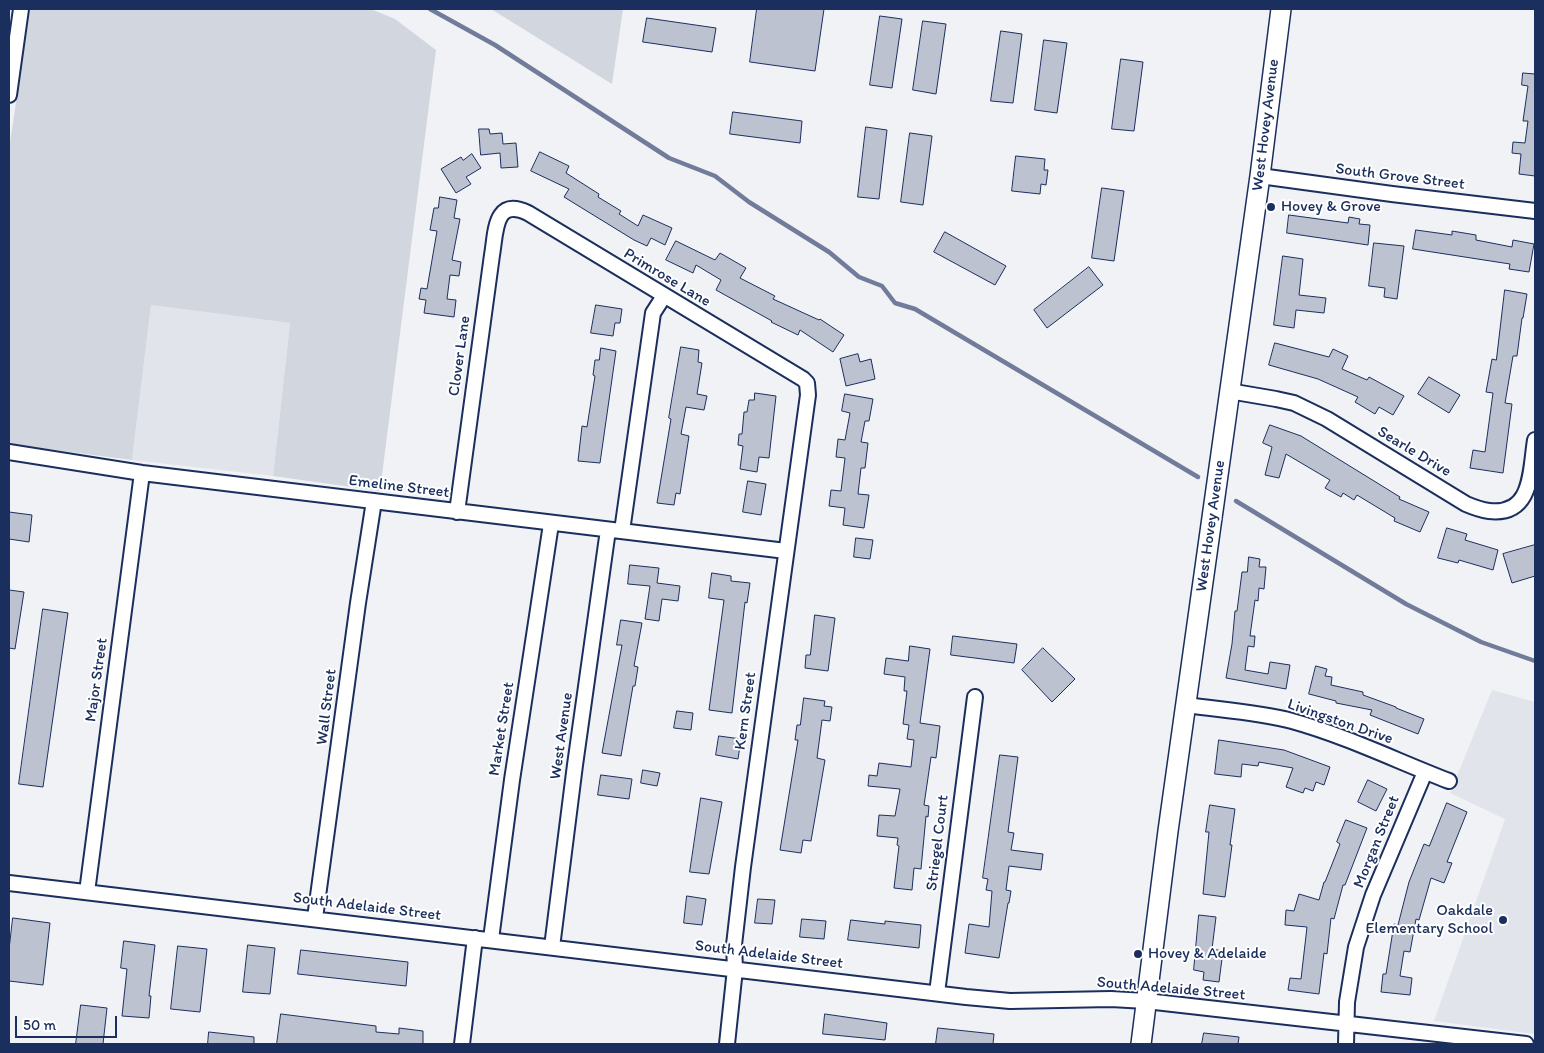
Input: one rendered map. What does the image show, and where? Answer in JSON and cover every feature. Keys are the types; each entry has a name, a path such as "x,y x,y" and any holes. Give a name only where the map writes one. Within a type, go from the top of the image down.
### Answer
{"main road":[{"name":"West Hovey Avenue","path":"1142,1044 1146,1001 1260,176 1281,9"}],"street":[{"path":"9,95 21,9"},
{"name":"South Grove Street","path":"1260,176 1535,211"},
{"name":"Primrose Lane","path":"508,210 520,209 528,213 807,383"},
{"name":"Clover Lane","path":"457,512 492,255 498,220 502,213 508,210"},
{"path":"622,531 653,313 664,296"},
{"name":"Kern Street","path":"727,1044 735,969 734,945 742,877 808,395 807,383"},
{"name":"Searle Drive","path":"1229,391 1276,399 1304,408 1327,419 1466,504 1488,511 1509,509 1516,506 1524,498 1528,487 1535,440"},
{"name":"Emeline Street","path":"9,452 142,473 786,552"},
{"name":"Major Street","path":"87,892 142,473"},
{"name":"Wall Street","path":"315,918 374,500"},
{"name":"Market Street","path":"492,939 512,780 551,524"},
{"name":"West Avenue","path":"552,946 608,530"},
{"name":"Striegel Court","path":"937,993 975,697"},
{"name":"Livingston Drive","path":"1186,705 1292,721 1331,734 1449,781"},
{"name":"Morgan Street","path":"1346,1044 1346,1002 1356,947 1373,895 1425,772"},
{"name":"South Adelaide Street","path":"9,883 1010,1001 1146,1001 1526,1044"},
{"path":"462,1044 475,938"}],"shaded area":[{"path":"30,9 371,9 395,19 436,50 380,491 273,476 290,323 151,305 132,460 9,444 9,149"},
{"path":"491,9 623,9 612,84"},
{"path":"151,305 290,323 273,476 132,460"},
{"name":"Oakdale Elementary School","path":"1492,690 1535,702 1535,1034 1434,1021 1505,819 1450,793"}],"building":[{"path":"757,9 824,9 815,71 750,62"},
{"path":"880,16 902,19 892,88 870,85"},
{"path":"647,18 716,28 712,52 643,42"},
{"path":"923,21 946,24 936,94 913,90"},
{"path":"1001,31 1022,34 1013,103 991,101"},
{"path":"1044,40 1067,43 1057,113 1035,110"},
{"path":"1121,59 1143,62 1134,131 1112,129"},
{"path":"1523,73 1535,74 1535,176 1519,174 1521,154 1512,153 1513,142 1525,143 1528,121 1523,121 1528,86 1522,85"},
{"path":"733,112 802,121 800,143 730,134"},
{"path":"866,127 887,130 879,199 858,197"},
{"path":"479,129 489,129 490,134 502,133 503,144 516,143 518,167 501,168 500,153 481,155"},
{"path":"910,133 932,136 923,205 901,202"},
{"path":"540,152 569,166 566,173 599,194 598,197 621,211 619,214 638,226 643,215 672,228 665,245 651,238 647,246 634,240 564,197 569,189 531,171"},
{"path":"472,154 481,168 466,177 471,184 456,193 441,169 461,157 463,160"},
{"path":"1016,156 1045,159 1044,170 1048,170 1046,185 1041,184 1040,194 1012,191"},
{"path":"1102,188 1124,191 1114,261 1092,258"},
{"path":"440,197 457,200 454,218 460,219 452,260 461,262 459,276 450,275 447,299 456,300 454,317 424,313 426,300 419,299 421,288 427,289 437,231 430,230 434,208 438,208"},
{"path":"1289,215 1348,223 1349,217 1360,219 1359,224 1370,225 1368,245 1287,233"},
{"path":"1416,230 1452,235 1452,231 1476,235 1476,240 1512,247 1513,240 1534,244 1529,272 1509,269 1510,264 1413,249"},
{"path":"945,232 1006,266 995,285 934,252"},
{"path":"676,241 715,260 720,253 746,268 740,278 775,296 773,299 820,319 844,335 833,352 800,330 798,335 771,322 716,290 721,280 696,265 693,273 666,260"},
{"path":"1374,243 1404,246 1397,299 1384,297 1385,288 1369,286"},
{"path":"1283,256 1303,259 1299,295 1326,298 1324,313 1296,310 1294,328 1274,325"},
{"path":"1089,267 1103,285 1047,328 1034,310"},
{"path":"1505,290 1527,294 1517,356 1513,356 1505,403 1512,404 1503,473 1470,468 1473,450 1485,452 1493,393 1486,392 1492,359 1496,360"},
{"path":"596,305 622,309 620,323 615,323 613,336 591,333"},
{"path":"1275,343 1329,357 1333,349 1348,356 1342,369 1367,380 1369,377 1404,396 1393,415 1379,407 1375,414 1355,402 1358,397 1318,379 1269,365"},
{"path":"681,347 699,350 698,362 702,363 697,394 707,396 704,410 686,407 681,434 689,436 680,494 676,493 674,505 657,503"},
{"path":"601,348 616,351 600,463 578,461 582,426 587,427 595,376 593,375 595,360 599,360"},
{"path":"858,354 860,362 871,359 875,379 846,386 840,359"},
{"path":"1429,377 1460,395 1449,413 1418,394"},
{"path":"755,393 776,396 769,458 759,457 757,472 740,469 743,446 738,445 739,434 742,434 744,412 747,412 749,400 754,400"},
{"path":"845,394 873,399 869,421 865,421 861,442 868,443 865,468 861,468 858,494 869,495 864,528 843,525 845,508 829,506 831,490 841,491 845,458 836,457 838,439 845,440 850,413 842,411"},
{"path":"1270,425 1301,436 1400,497 1399,499 1429,512 1420,532 1394,521 1395,518 1357,495 1354,500 1343,493 1341,497 1325,488 1330,480 1286,454 1279,478 1265,475 1272,447 1263,443"},
{"path":"748,481 766,484 761,515 743,512"},
{"path":"9,512 32,515 29,542 9,539"},
{"path":"1447,528 1467,534 1465,540 1498,550 1493,570 1459,560 1458,563 1438,558"},
{"path":"856,538 873,540 870,559 854,557"},
{"path":"1535,545 1535,576 1512,583 1503,554"},
{"path":"1249,557 1260,559 1259,567 1266,567 1264,589 1259,588 1258,601 1255,600 1250,636 1255,636 1254,647 1248,646 1245,670 1268,674 1270,662 1290,665 1286,689 1226,678 1242,572 1247,572"},
{"path":"630,565 659,568 657,583 680,586 678,601 662,599 659,621 645,619 650,586 628,584"},
{"path":"712,573 731,576 731,581 750,583 747,603 745,602 732,713 709,710 724,600 709,598"},
{"path":"9,590 24,592 15,649 9,648"},
{"path":"43,609 68,613 43,787 19,784"},
{"path":"815,615 835,618 828,671 805,668 806,655 810,655"},
{"path":"621,620 642,623 634,666 638,667 635,686 633,686 621,756 602,753 622,645 617,645"},
{"path":"953,636 1017,644 1014,663 951,655"},
{"path":"910,646 930,649 920,723 940,726 936,758 931,757 924,805 929,806 928,817 926,816 921,869 914,868 912,890 894,888 899,846 897,845 898,838 877,836 879,815 895,816 900,789 868,786 869,775 877,776 879,763 911,767 914,740 907,739 909,725 903,724 907,691 904,691 905,677 884,674 886,658 908,661"},
{"path":"1043,648 1075,679 1052,702 1022,670"},
{"path":"1316,666 1327,669 1325,676 1332,677 1331,685 1363,692 1363,695 1424,719 1418,734 1370,715 1372,710 1336,703 1336,701 1309,694"},
{"path":"804,698 825,701 824,706 832,707 830,721 822,720 817,758 825,760 811,841 803,840 801,853 780,850 798,740 795,740 797,725 800,725"},
{"path":"677,711 693,713 691,730 674,728"},
{"path":"719,736 741,739 738,759 716,755"},
{"path":"1219,740 1284,750 1330,767 1324,785 1316,782 1313,791 1305,788 1303,793 1286,787 1293,768 1259,762 1258,766 1242,764 1241,777 1215,774"},
{"path":"1000,755 1018,757 1008,832 1014,833 1011,850 1043,854 1041,870 1009,866 1006,890 1011,891 999,958 965,953 969,924 989,927 992,891 986,890 988,879 983,878"},
{"path":"643,770 660,773 657,786 641,783"},
{"path":"601,775 632,779 629,799 598,795"},
{"path":"1368,780 1387,789 1376,811 1358,802"},
{"path":"701,798 722,802 709,874 690,872"},
{"path":"1447,803 1467,812 1447,862 1452,863 1444,883 1431,878 1419,920 1416,919 1410,952 1404,951 1400,976 1412,978 1410,995 1381,992 1383,974 1386,974 1394,924 1398,925 1409,882 1424,844 1429,846"},
{"path":"1210,805 1235,809 1225,897 1203,894 1209,832 1206,832"},
{"path":"1346,820 1367,828 1345,885 1343,885 1334,919 1331,918 1327,954 1324,953 1319,994 1288,990 1290,978 1301,979 1307,927 1285,925 1286,910 1294,911 1299,894 1319,900 1324,882 1340,844 1337,842"},
{"path":"687,896 706,899 702,925 684,923"},
{"path":"758,899 775,900 772,924 755,923"},
{"path":"1199,915 1216,917 1212,949 1223,951 1219,982 1203,980 1204,972 1194,970"},
{"path":"13,918 50,923 43,985 9,981 9,950"},
{"path":"802,919 826,921 824,939 800,937"},
{"path":"851,920 885,924 885,921 921,925 919,948 848,940"},
{"path":"124,941 155,945 149,996 151,996 149,1018 122,1016 127,969 121,968"},
{"path":"248,945 275,948 270,994 243,992"},
{"path":"178,946 207,949 200,1012 171,1009"},
{"path":"301,950 408,962 406,986 298,974"},
{"path":"81,1005 107,1008 103,1044 76,1044"},
{"path":"281,1014 376,1026 376,1032 399,1034 399,1028 423,1031 423,1044 277,1044"},
{"path":"825,1014 887,1023 885,1040 823,1034"},
{"path":"938,1028 994,1034 993,1044 936,1044"},
{"path":"209,1032 254,1037 254,1044 208,1044"},
{"path":"1204,1033 1239,1037 1238,1044 1202,1044"}],"waterway":[{"path":"430,9 495,45 669,158 715,176 749,202 829,252 859,277 882,286 895,303 915,309 1198,477"},
{"path":"1236,501 1406,604 1481,642 1535,661"}],"place":[{"name":"Hovey & Grove","path":"1271,207"},
{"name":"Oakdale Elementary School","path":"1503,920"},
{"name":"Hovey & Adelaide","path":"1138,954"}]}
